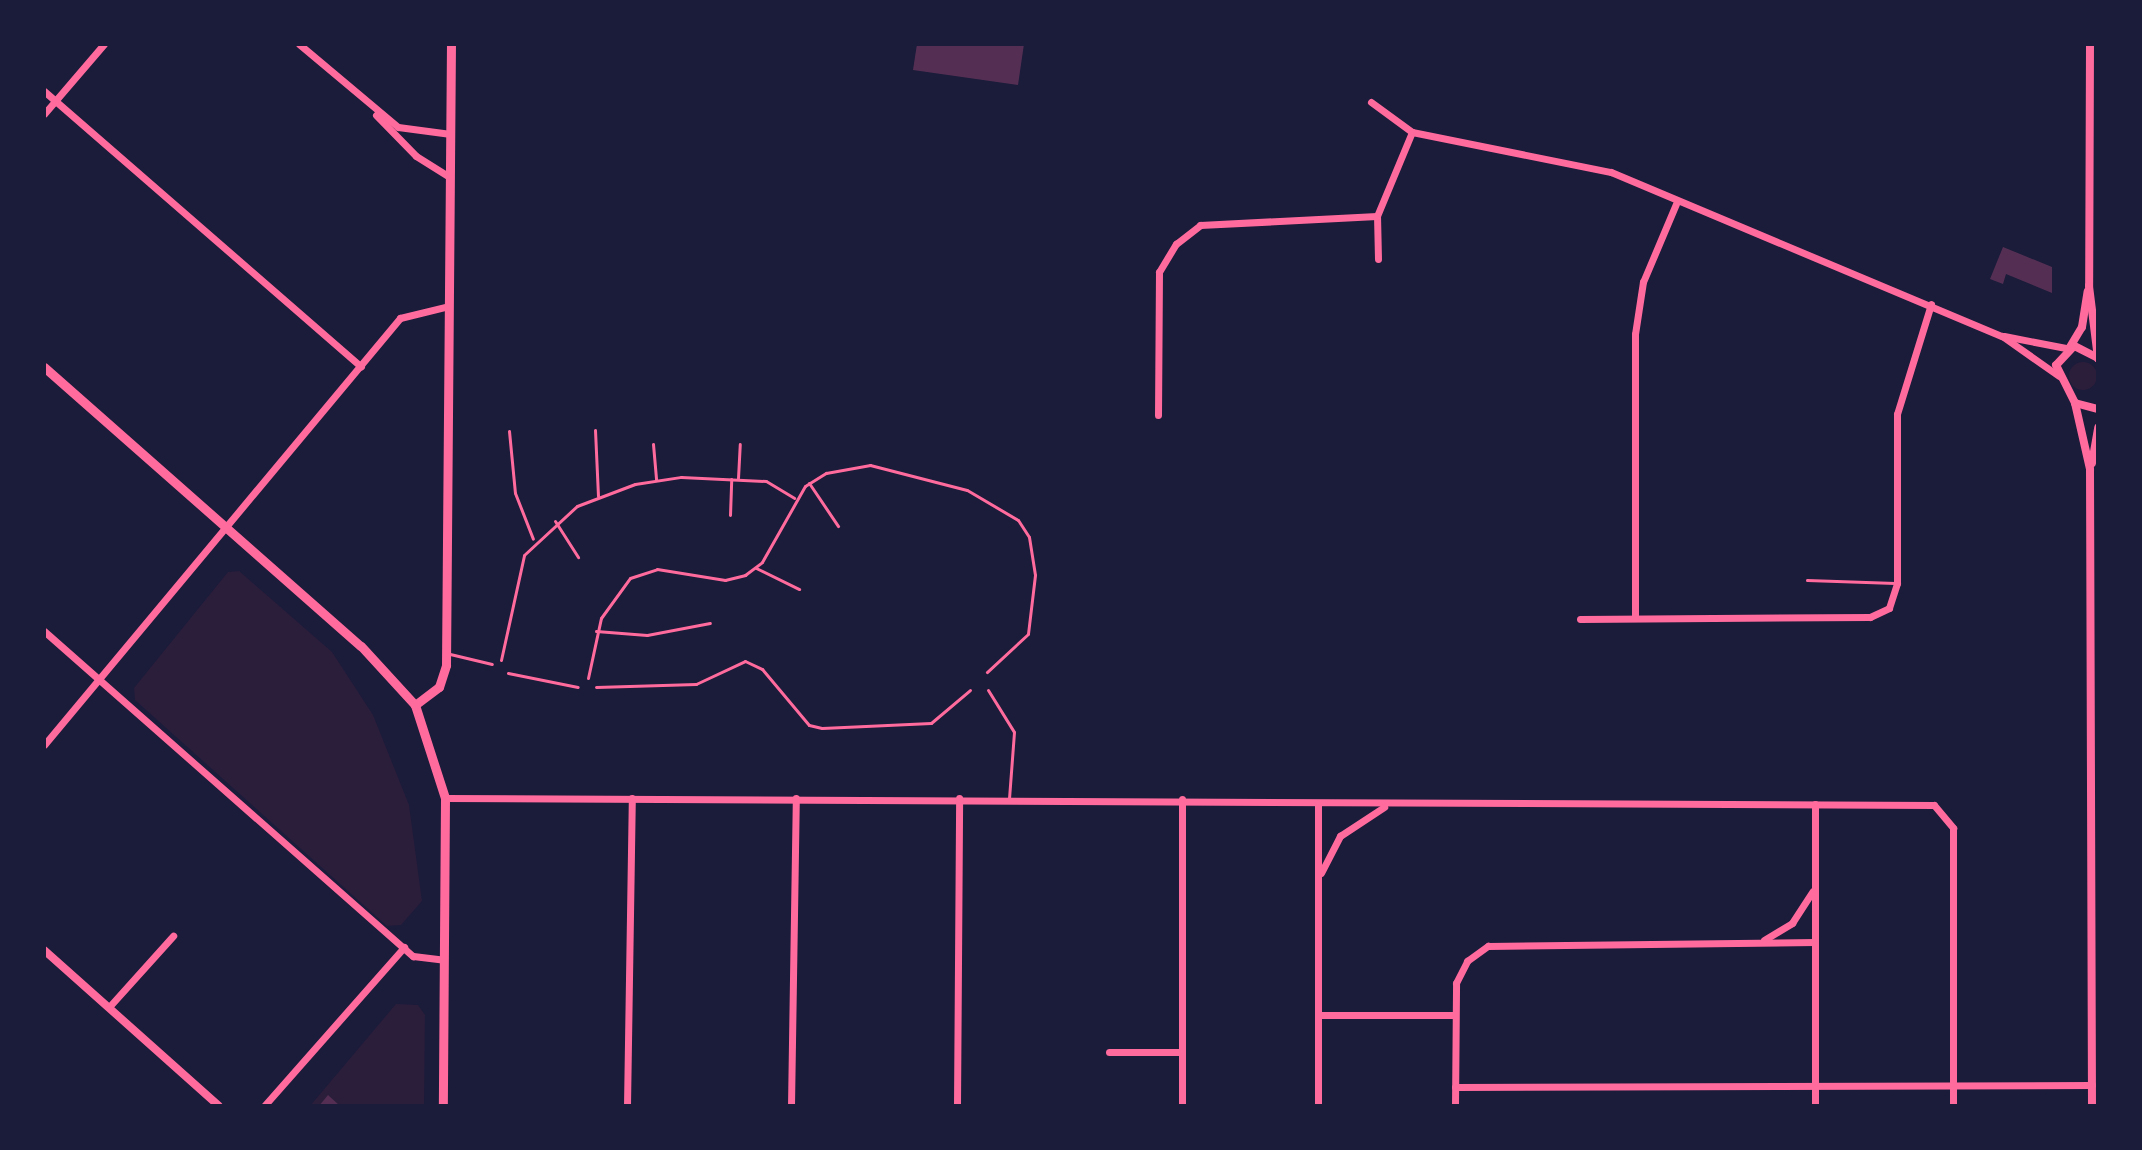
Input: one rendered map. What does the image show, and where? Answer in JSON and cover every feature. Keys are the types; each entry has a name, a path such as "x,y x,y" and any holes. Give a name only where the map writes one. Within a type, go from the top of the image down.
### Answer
{"main road":[{"path":"415,705 442,683 446,653 451,44"},
{"path":"44,367 381,664 415,705 445,798 443,1106"}],"street":[{"path":"44,114 104,44"},
{"path":"299,44 373,110 416,156 450,177"},
{"path":"2090,44 2089,286 2098,360"},
{"path":"44,91 361,367"},
{"path":"1371,102 1412,132 1611,172 1676,204 1931,304 2002,336 2059,376"},
{"path":"373,110 414,135 451,134"},
{"path":"1378,259 1377,216 1412,132"},
{"path":"1635,617 1635,334 1643,282 1676,204"},
{"path":"1158,415 1159,272 1176,244 1200,225 1377,216"},
{"path":"2089,286 2082,327 2057,361 2059,376 2075,403 2090,469 2094,710 2092,1106"},
{"path":"1580,619 1870,617 1889,608 1897,583 1897,414 1931,304"},
{"path":"44,745 410,311 449,306"},
{"path":"2002,336 2086,348 2098,360"},
{"path":"2075,403 2098,409"},
{"path":"2090,469 2098,428"},
{"path":"44,631 404,947 424,960 444,960"},
{"path":"445,798 1182,799 1394,805 1929,804 1945,811 1953,828 1953,1106"},
{"path":"627,1106 632,798"},
{"path":"791,1106 796,798"},
{"path":"957,1106 959,798"},
{"path":"1182,799 1182,1106"},
{"path":"1318,803 1318,1106"},
{"path":"1815,804 1815,1106"},
{"path":"1318,887 1340,836 1394,805"},
{"path":"1754,942 1792,923 1815,884"},
{"path":"109,1007 173,936"},
{"path":"1455,1106 1455,1015 1462,968 1496,944 1815,942"},
{"path":"264,1106 404,947"},
{"path":"46,956 109,1007 219,1106"},
{"path":"1318,1015 1455,1015"},
{"path":"1109,1052 1182,1052"},
{"path":"1455,1087 2092,1085"}],"lane":[{"path":"595,430 598,497"},
{"path":"509,431 515,493 533,539"},
{"path":"653,444 656,480"},
{"path":"738,478 740,444"},
{"path":"588,678 596,631 614,593 647,570 725,580 756,568 795,499 809,483 826,473 879,466 967,490 1018,520 1034,560 1031,625 1023,641 987,672"},
{"path":"730,515 731,478"},
{"path":"501,660 512,587 533,539 555,521 598,497 656,480 738,478 776,484 795,499"},
{"path":"809,483 838,526"},
{"path":"555,521 578,557"},
{"path":"756,568 799,589"},
{"path":"1807,580 1897,583"},
{"path":"596,631 647,635 710,623"},
{"path":"446,653 492,664"},
{"path":"596,687 696,684 727,665 754,663 809,725 822,728 931,723 970,690"},
{"path":"508,673 578,687"},
{"path":"988,690 1014,732 1009,798"}],"shaded area":[{"path":"2083,362 2093,366 2097,376 2093,386 2083,390 2073,386 2069,376 2073,366"},
{"path":"239,571 332,652 373,715 409,805 422,901 401,925 387,926 135,700 134,688 228,572"},
{"path":"396,1004 418,1005 425,1015 424,1106 310,1106"}],"building":[{"path":"917,44 1024,44 1018,85 913,70"},
{"path":"2003,247 2052,267 2052,293 2006,274 2003,284 1990,279"},
{"path":"328,1095 340,1106 319,1106"}]}
